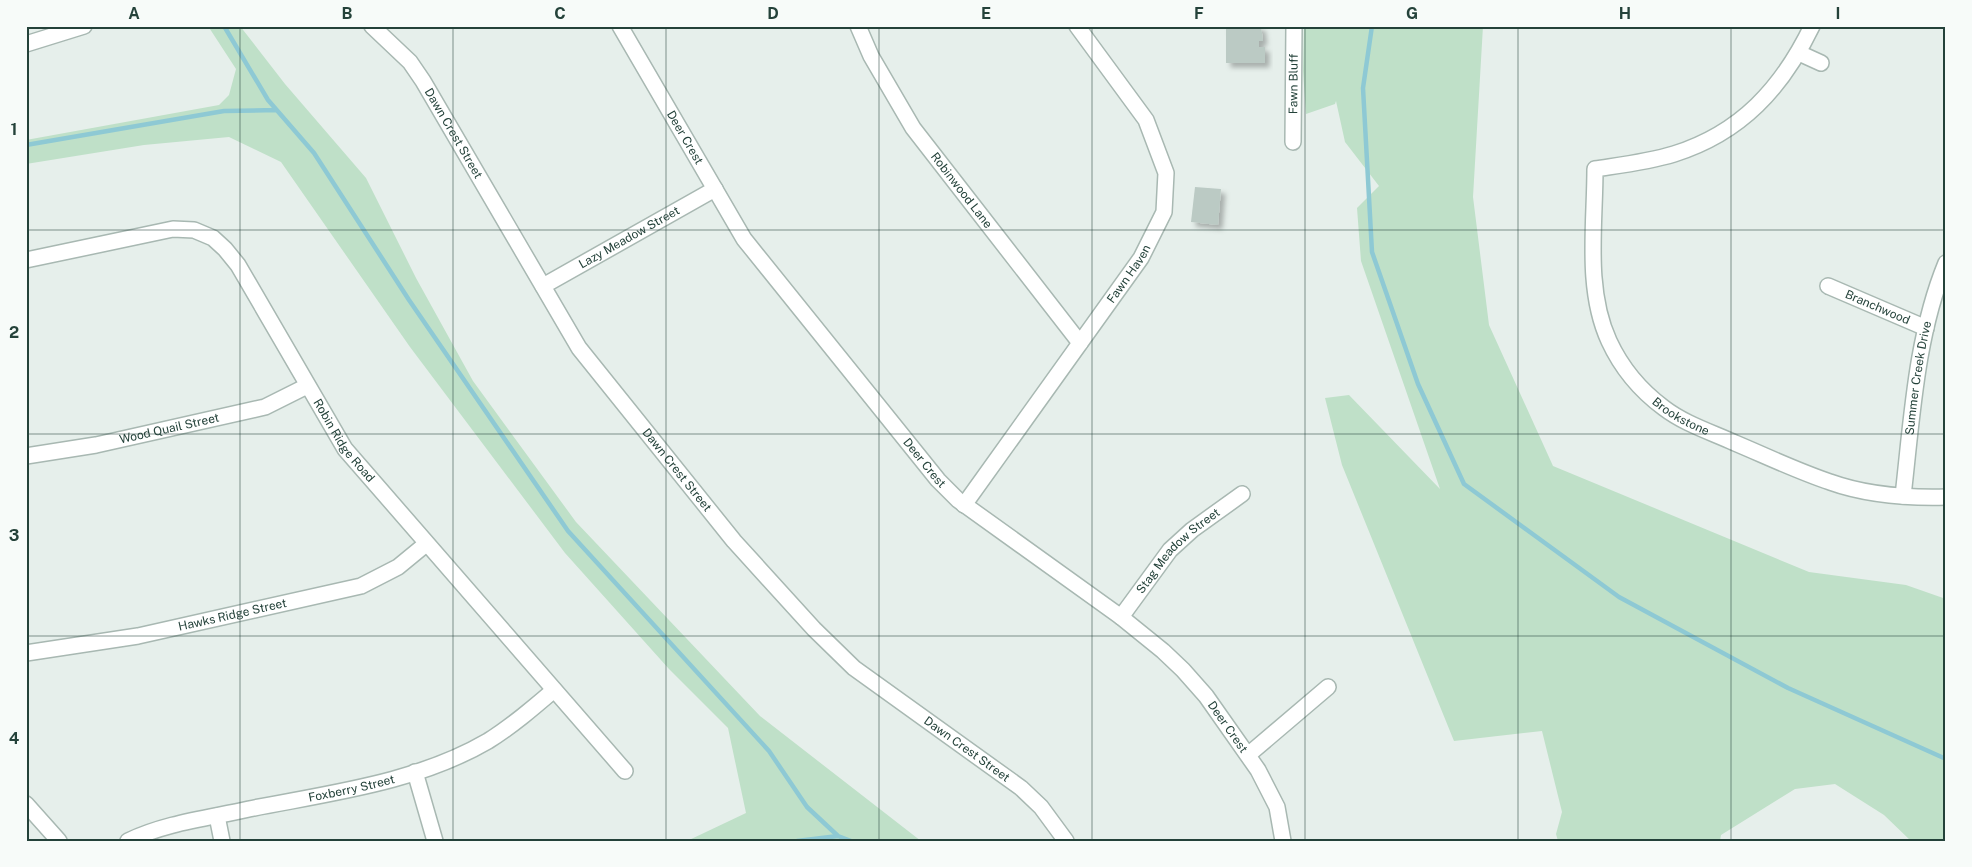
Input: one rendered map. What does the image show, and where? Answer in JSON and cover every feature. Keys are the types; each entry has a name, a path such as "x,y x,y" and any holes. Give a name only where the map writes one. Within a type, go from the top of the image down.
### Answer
{"street":[{"path":"26,44 84,26"},
{"name":"Dawn Crest Street","path":"372,26 410,62 423,81 579,348 734,541 814,629 854,668 888,695 1020,788 1041,807 1066,841"},
{"name":"Deer Crest","path":"620,26 744,239 938,480 964,505 1121,617 1183,670 1206,696 1248,755 1272,794 1280,821 1283,841"},
{"name":"Robinwood Lane","path":"858,26 871,56 913,128 1080,343"},
{"name":"Fawn Haven","path":"964,505 1141,258 1155,235 1164,212 1167,187 1160,153 1146,120 1077,26"},
{"name":"Fawn Bluff","path":"1293,142 1294,26"},
{"path":"1812,26 1799,53 1821,63"},
{"name":"Brookstone","path":"1799,53 1769,95 1753,111 1715,137 1673,154 1595,169 1594,273 1598,307 1609,341 1626,371 1650,397 1678,418 1831,483 1903,496 1946,497"},
{"name":"Lazy Meadow Street","path":"543,286 715,189"},
{"name":"Robin Ridge Road","path":"26,260 173,229 194,230 213,238 238,265 346,450 625,771"},
{"name":"Summer Creek Drive","path":"1903,496 1917,375 1926,328 1946,263"},
{"name":"Branchwood","path":"1828,286 1926,328"},
{"name":"Wood Quail Street","path":"26,456 96,445 265,407 307,386"},
{"name":"Stag Meadow Street","path":"1121,617 1170,550 1192,530 1242,494"},
{"name":"Hawks Ridge Street","path":"26,653 138,636 361,586 398,567 426,544"},
{"path":"1248,755 1328,687"},
{"name":"Foxberry Street","path":"128,841 168,827 376,784 415,772 457,757 488,741 516,722 554,690"},
{"path":"415,772 435,841"},
{"path":"26,804 59,841"},
{"path":"217,816 222,841"}],"green space":[{"path":"208,26 240,26 285,84 366,178 416,278 473,381 576,522 760,716 921,841 687,841 746,813 728,728 669,669 565,553 410,347 281,162 229,137 144,145 26,164 26,140 219,105 229,95 236,69"},
{"path":"1304,26 1483,26 1473,197 1489,325 1553,466 1809,572 1906,585 1946,599 1946,841 1911,841 1884,815 1835,784 1795,789 1721,835 1720,841 1558,841 1556,834 1562,812 1542,731 1454,741 1342,465 1325,398 1349,395 1440,489 1361,261 1357,208 1379,186 1345,142 1336,101 1335,104 1306,114 1303,71"}],"building":[{"path":"1224,26 1261,26 1263,41 1259,41 1259,47 1265,47 1265,63 1226,63 1226,28"},
{"path":"1195,187 1221,189 1218,225 1191,222"}],"waterway":[{"path":"224,26 268,100 314,153 409,300 568,531 769,751 807,807 838,836"},
{"path":"1372,26 1363,88 1372,252 1418,384 1464,484 1619,597 1788,688 1946,759"},
{"path":"26,145 224,111 276,110"},
{"path":"797,841 838,836 851,841"}]}
